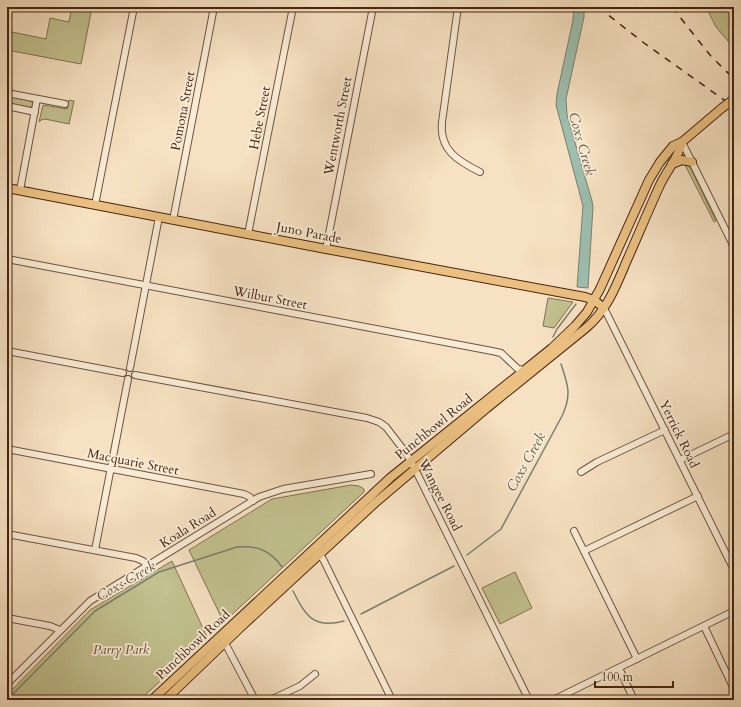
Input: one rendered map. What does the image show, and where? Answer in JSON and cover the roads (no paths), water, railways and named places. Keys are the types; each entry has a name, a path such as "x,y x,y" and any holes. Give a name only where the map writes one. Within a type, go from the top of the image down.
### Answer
{"main road":[{"name":"Punchbowl Road","path":"155,700 155,698 168,684 351,512 411,461 568,334 581,320 594,300 653,173 669,150 673,146 682,142 734,99"},
{"name":"Punchbowl Road","path":"165,700 375,502 487,408 596,320 616,285 661,183 680,151 682,142"},
{"path":"671,164 682,160 692,162"},
{"name":"Juno Parade","path":"7,188 585,297 594,300 604,308"}],"street":[{"path":"95,205 134,7"},
{"name":"Pomona Street","path":"173,220 214,7"},
{"name":"Hebe Street","path":"248,234 293,7"},
{"name":"Wentworth Street","path":"326,249 373,7"},
{"path":"458,7 442,122 442,136 447,148 454,156 480,172"},
{"path":"7,93 65,104"},
{"path":"20,190 38,99"},
{"path":"7,106 35,112"},
{"path":"682,142 731,233 734,247"},
{"path":"130,368 159,217"},
{"name":"Wilbur Street","path":"7,259 492,351 501,354 518,369 524,370"},
{"name":"Yerrick Road","path":"604,308 734,570"},
{"path":"7,351 123,372"},
{"path":"123,372 127,368 130,368"},
{"path":"128,379 133,378 135,375 134,371 130,368"},
{"path":"123,372 125,377 128,379"},
{"name":"Wangee Road","path":"135,375 377,421 386,427 411,461 529,700"},
{"path":"95,550 128,379"},
{"path":"581,472 597,462 665,430"},
{"path":"680,460 734,434"},
{"name":"Macquarie Street","path":"7,449 244,494 253,501"},
{"name":"Koala Road","path":"7,684 90,601 264,494 283,489 371,474"},
{"path":"584,551 698,496"},
{"path":"574,531 637,659"},
{"path":"7,534 136,558 143,561 147,566"},
{"path":"320,554 392,700"},
{"path":"553,700 734,611"},
{"path":"7,618 50,626 60,630"},
{"path":"704,626 734,689"},
{"path":"225,643 254,700"},
{"path":"619,668 634,700"},
{"path":"270,700 300,686 315,674"}],"waterway":[{"name":"Coxs Creek","path":"553,337 557,329 576,304"},
{"name":"Coxs Creek","path":"467,555 501,529 562,416 567,402 568,390 561,364"},
{"name":"Coxs Creek","path":"7,700 95,611 159,572 237,547 251,547 263,550 278,561 282,567"},
{"name":"Coxs Creek","path":"361,614 454,566"},
{"name":"Coxs Creek","path":"293,591 307,614 318,622 333,623 344,621"}],"railway":[{"path":"598,7 644,43 734,107"},
{"path":"672,7 710,55 734,79"}],"park label":[{"name":"Parry Park","path":"121,650"}]}
